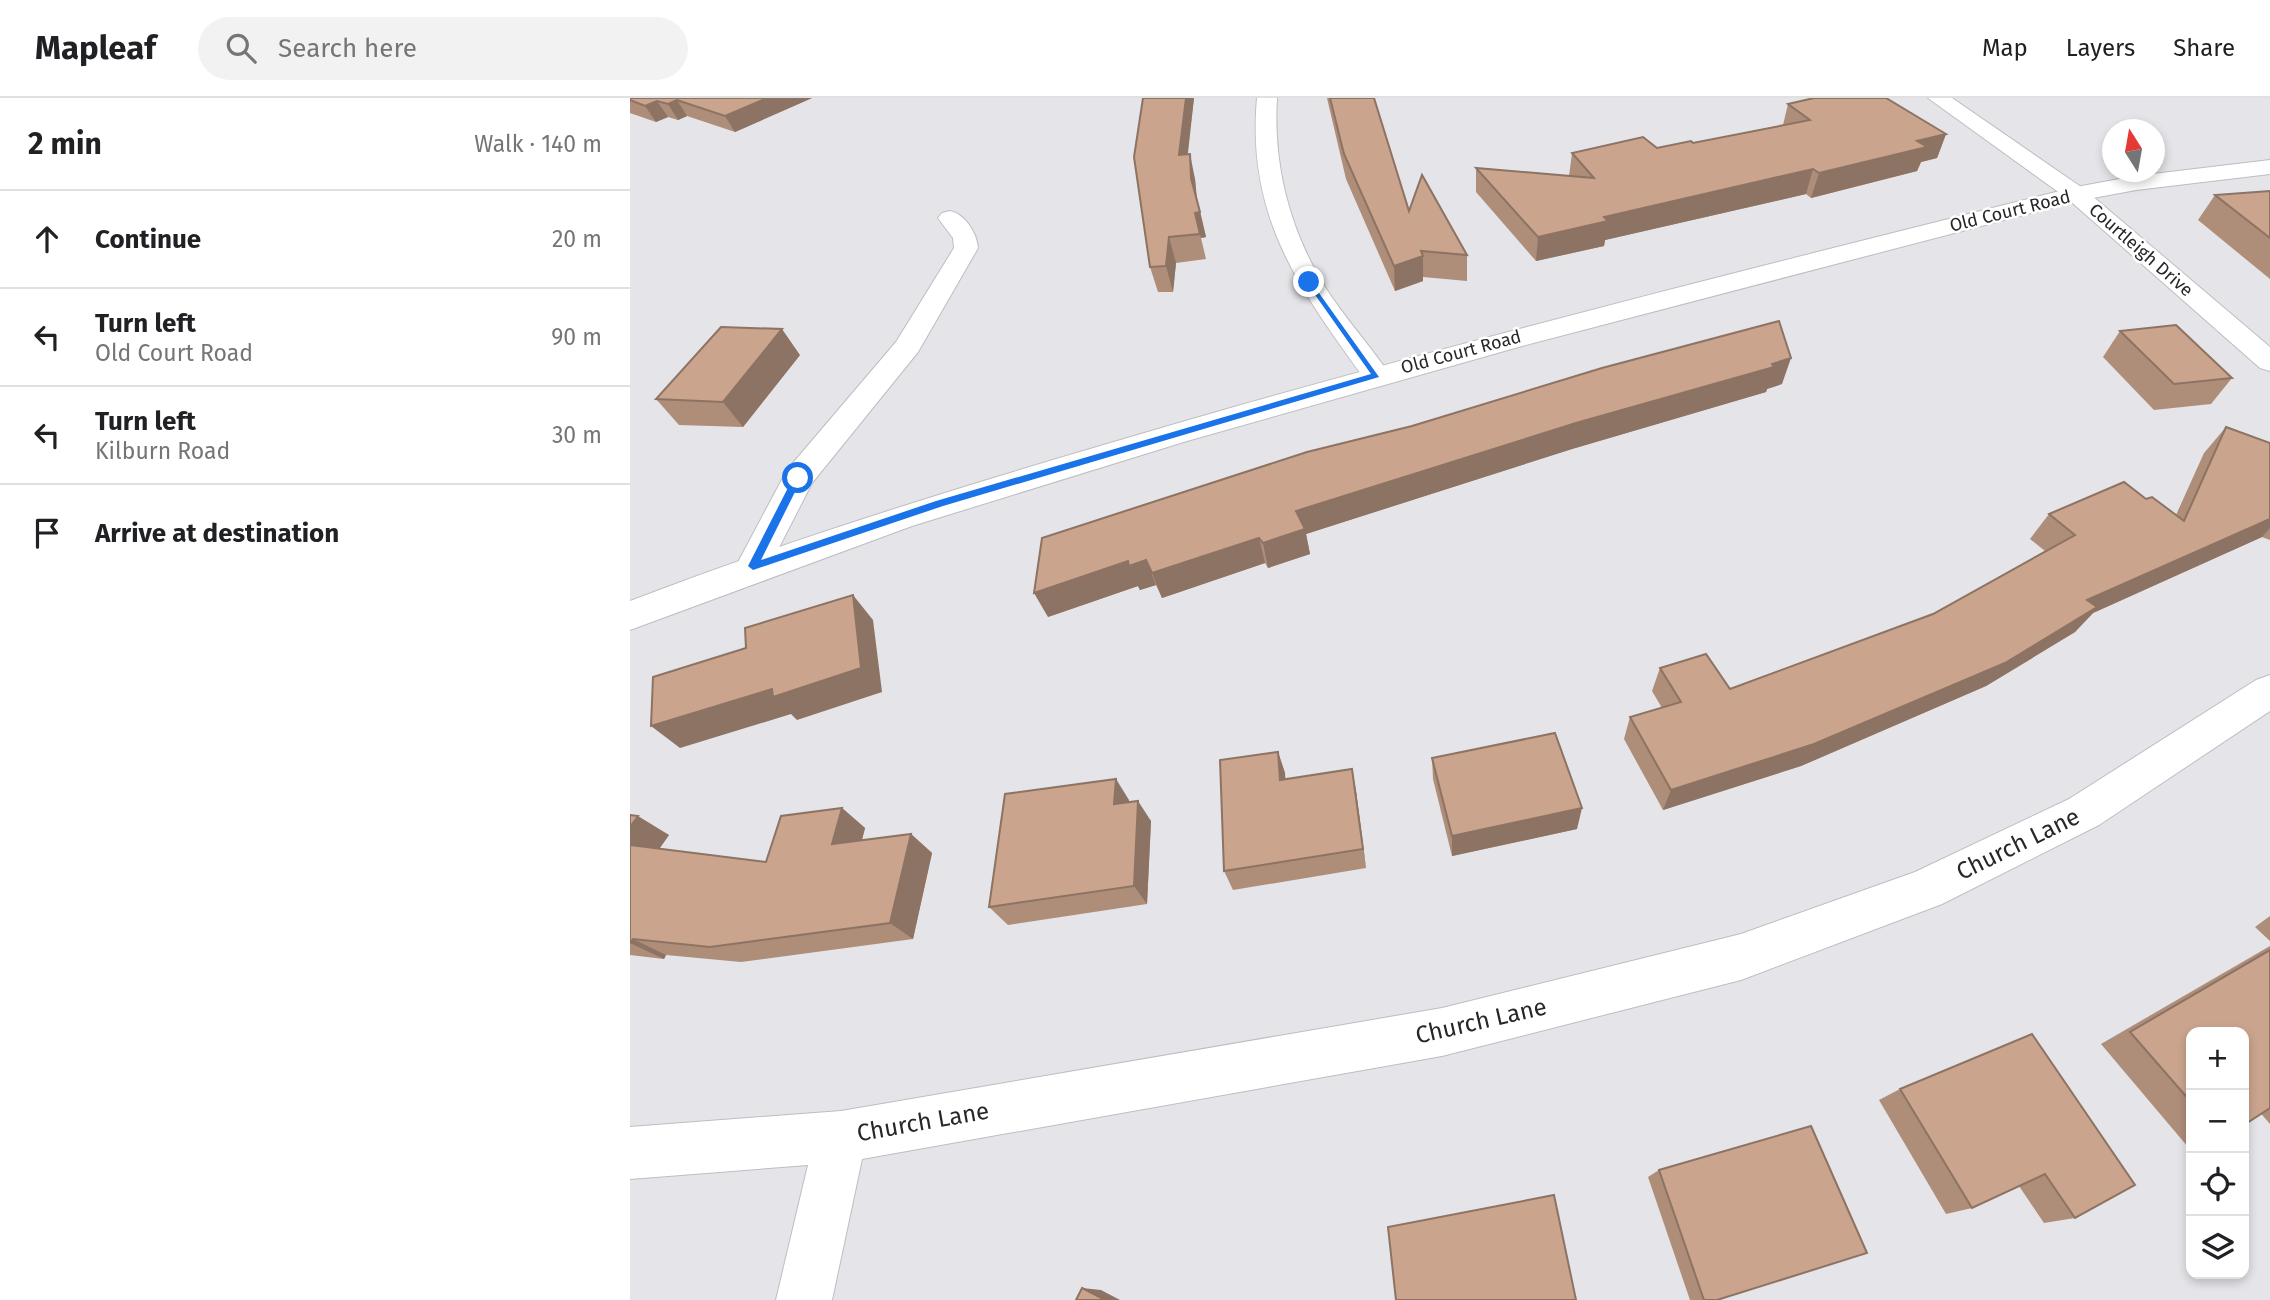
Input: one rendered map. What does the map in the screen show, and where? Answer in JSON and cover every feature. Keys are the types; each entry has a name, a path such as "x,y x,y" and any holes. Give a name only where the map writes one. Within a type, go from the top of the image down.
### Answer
{"street":[{"path":"1267,98 1263,128 1282,221 1309,282 1376,375"},
{"name":"Courtleigh Drive","path":"1937,98 2076,194 2270,362"},
{"name":"Old Court Road","path":"630,616 753,566 939,503 1376,375 2076,194 2136,183 2270,167"},
{"path":"753,566 798,478 908,346 966,248 965,238 950,218"},
{"name":"Church Lane","path":"630,1153 841,1137 1442,1032 1741,957 1926,889 2084,812 2270,691"},
{"path":"804,1300 841,1137"}],"building":[{"path":"630,98 767,98 725,116 677,100 668,104 657,101 645,106"},
{"path":"1143,98 1186,98 1179,155 1190,154 1191,178 1200,212 1195,213 1200,234 1169,237 1166,266 1150,267 1134,157"},
{"path":"1330,98 1374,98 1409,211 1422,175 1467,255 1421,251 1423,256 1394,266 1344,154"},
{"path":"1814,98 1886,98 1946,134 1917,141 1927,147 1819,173 1813,169 1604,217 1608,221 1538,237 1476,168 1594,178 1572,153 1643,137 1657,148 1810,120 1788,104"},
{"path":"2270,191 2270,238 2215,195"},
{"path":"1779,321 1791,358 1772,364 1774,367 1576,423 1296,511 1305,529 1263,543 1259,538 1152,573 1146,560 1129,566 1128,561 1034,593 1042,538 1307,452 1412,426 1602,368"},
{"path":"2176,325 2232,378 2174,384 2120,331"},
{"path":"721,327 782,329 723,402 656,399"},
{"path":"2226,427 2270,443 2270,519 2087,600 2097,607 2005,663 1814,744 1671,790 1630,717 1681,702 1660,668 1706,654 1730,689 1933,614 2075,535 2049,514 2124,482 2146,499 2152,497 2184,521"},
{"path":"853,595 861,668 773,697 772,689 651,726 653,677 746,648 745,628"},
{"path":"1555,733 1582,808 1452,836 1432,758"},
{"path":"1278,752 1280,780 1352,769 1363,849 1224,871 1220,760"},
{"path":"1116,779 1114,804 1138,801 1134,886 989,907 1005,794"},
{"path":"842,808 832,844 911,834 890,923 710,947 633,939 630,943 630,845 766,862 781,816"},
{"path":"630,815 638,816 630,827"},
{"path":"2270,950 2270,1108 2249,1122 2249,1027 2186,1027 2186,1096 2130,1032"},
{"path":"2032,1034 2135,1185 2075,1218 2045,1174 1972,1208 1900,1089"},
{"path":"1811,1126 1867,1253 1717,1300 1704,1300 1659,1170"},
{"path":"1554,1195 1576,1300 1396,1300 1388,1227"},
{"path":"1082,1288 1105,1300 1076,1300"}],"route":[{"path":"798,478 753,566 939,503 1376,375 1309,282"}]}
